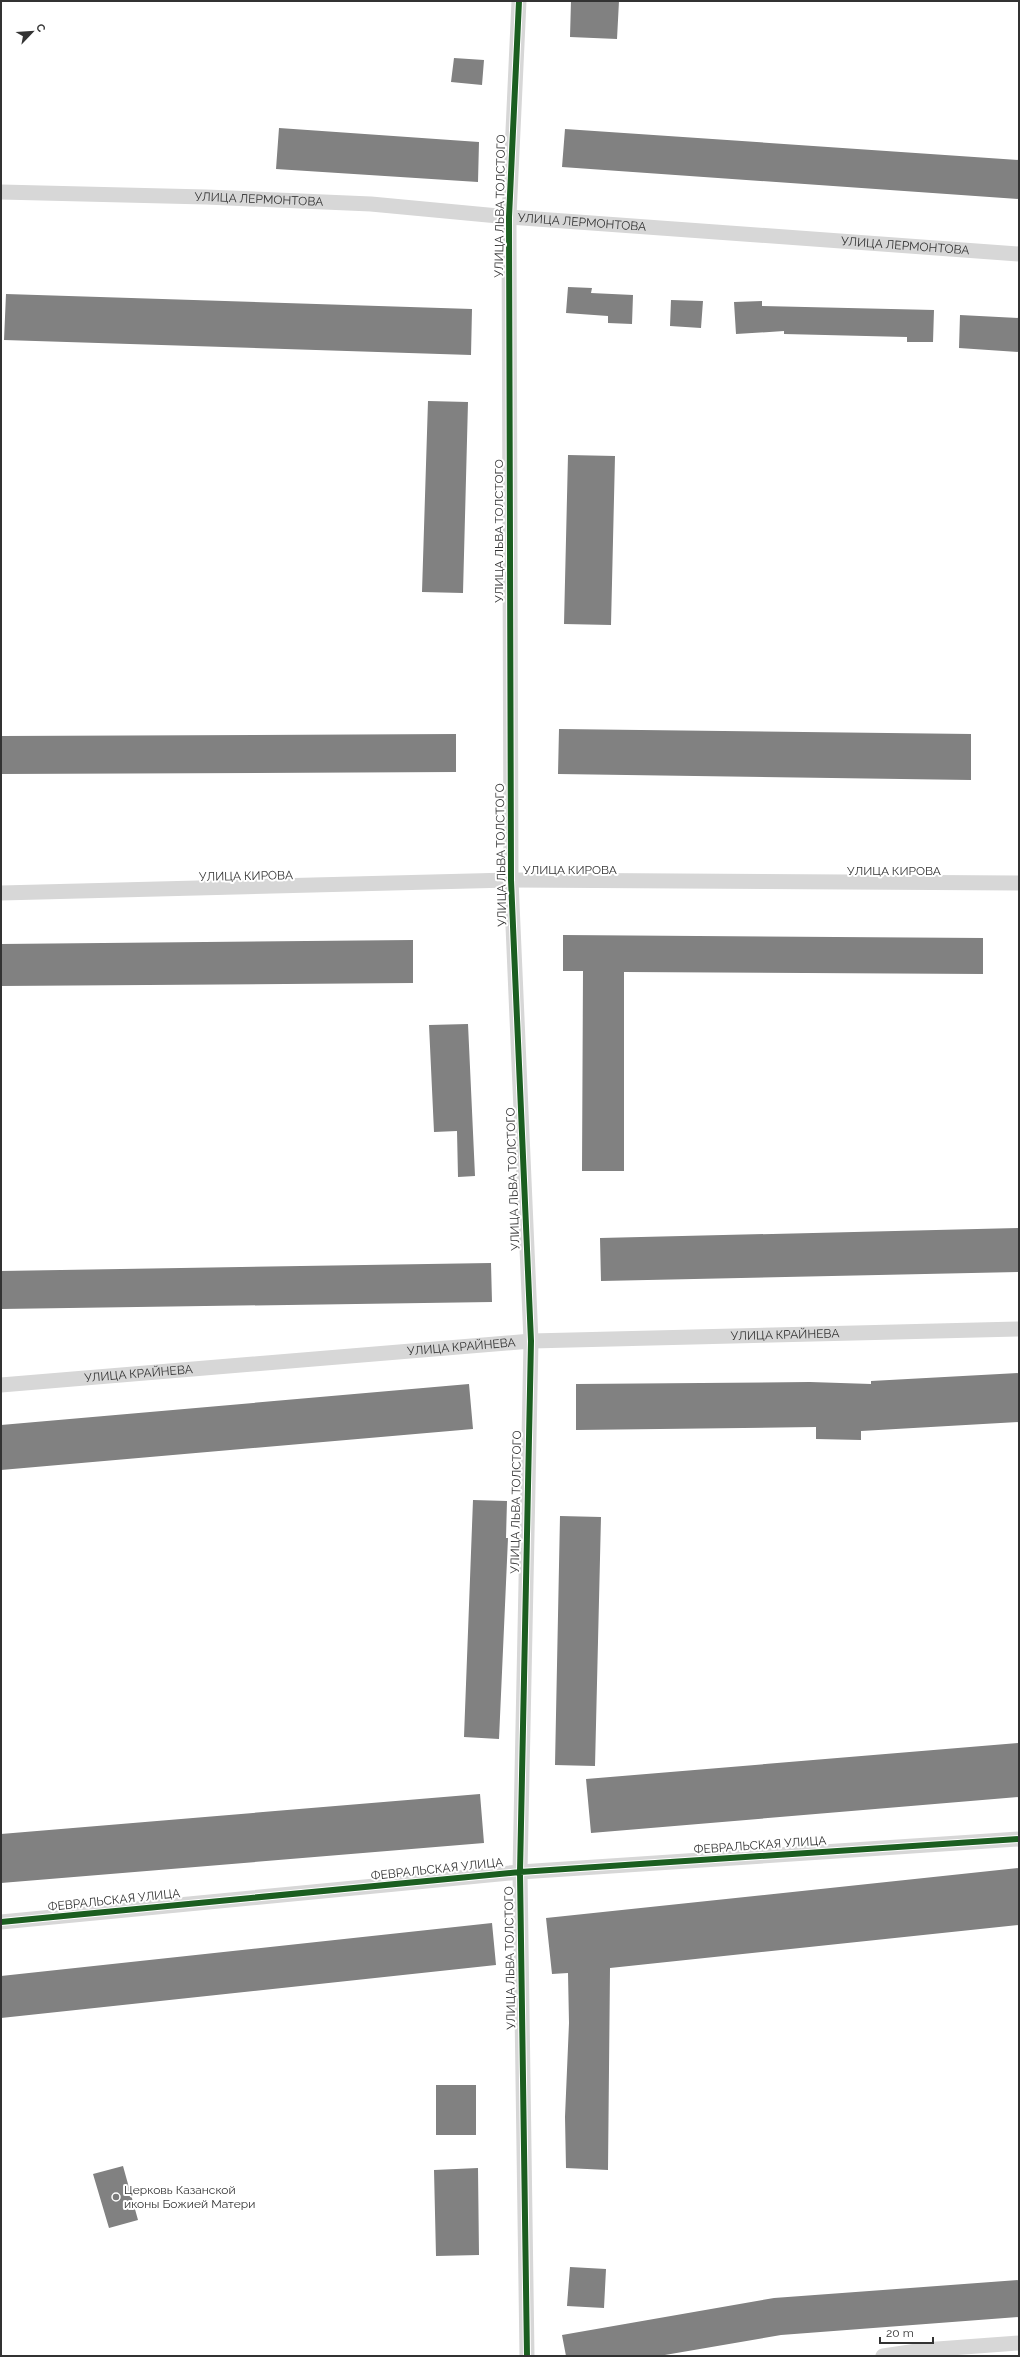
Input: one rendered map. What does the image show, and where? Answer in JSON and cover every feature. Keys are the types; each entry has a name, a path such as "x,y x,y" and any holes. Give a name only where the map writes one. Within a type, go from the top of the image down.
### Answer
{"street":[{"name":"УЛИЦА ЛЬВА ТОЛСТОГО","path":"519,1 508,217 511,880 530,1341 520,1872 527,2356"},
{"name":"УЛИЦА ЛЕРМОНТОВА","path":"1,192 206,196 363,204 508,217 1019,254"},
{"name":"УЛИЦА КИРОВА","path":"1,893 511,880 1019,883"},
{"name":"УЛИЦА КРАЙНЕВА","path":"1,1385 530,1341 1019,1329"},
{"name":"ФЕВРАЛЬСКАЯ УЛИЦА","path":"1,1922 520,1872 1019,1839"},
{"path":"884,2356 924,2350 1019,2343"}],"building":[{"path":"571,1 619,1 617,39 570,37"},
{"path":"454,58 484,60 482,85 451,82"},
{"path":"279,128 479,142 478,182 276,169"},
{"path":"565,129 1019,160 1019,199 562,167"},
{"path":"568,287 592,288 591,293 633,295 632,324 608,323 608,316 566,313"},
{"path":"6,294 472,309 471,355 4,340"},
{"path":"671,300 703,301 701,328 670,326"},
{"path":"762,301 762,306 934,310 933,342 907,342 907,337 784,334 784,331 736,334 734,302"},
{"path":"960,315 1019,318 1019,352 959,348"},
{"path":"428,401 468,402 463,593 422,592"},
{"path":"568,455 615,456 611,625 564,624"},
{"path":"559,729 971,734 971,780 558,774"},
{"path":"456,734 456,772 1,774 1,736"},
{"path":"563,935 983,938 983,974 624,972 624,1171 582,1171 583,971 563,971"},
{"path":"413,940 413,983 1,986 1,944"},
{"path":"468,1024 475,1176 458,1177 457,1131 434,1132 429,1025"},
{"path":"1019,1228 1019,1272 601,1281 600,1238"},
{"path":"491,1263 492,1302 1,1309 1,1271"},
{"path":"1019,1373 1019,1422 861,1431 861,1440 816,1439 816,1427 576,1430 576,1384 810,1382 871,1384 871,1381"},
{"path":"469,1384 473,1429 1,1470 1,1425"},
{"path":"473,1500 507,1501 506,1538 508,1538 499,1739 464,1737"},
{"path":"560,1516 601,1517 595,1766 555,1765"},
{"path":"1018,1743 1019,1797 591,1833 586,1779"},
{"path":"480,1794 484,1843 1,1883 1,1834"},
{"path":"1019,1868 1019,1925 610,1968 608,2170 566,2168 565,2117 569,2023 568,1973 552,1974 546,1918"},
{"path":"492,1923 496,1965 1,2018 1,1976"},
{"path":"436,2085 476,2085 476,2135 436,2135"},
{"name":"Церковь Казанской иконы Божией Матери","path":"123,2166 138,2220 109,2228 93,2174"},
{"path":"478,2168 479,2255 436,2256 434,2170"},
{"path":"570,2267 606,2269 604,2308 567,2306"},
{"path":"1019,2280 1019,2317 781,2335 659,2356 566,2356 562,2335 774,2298"}],"cycle path":[{"path":"519,1 509,217 511,880 531,1341 520,1872 527,2356"},
{"path":"1,1922 520,1872 1019,1839"}],"place":[{"name":"Церковь Казанской иконы Божией Матери","path":"116,2197"}]}
